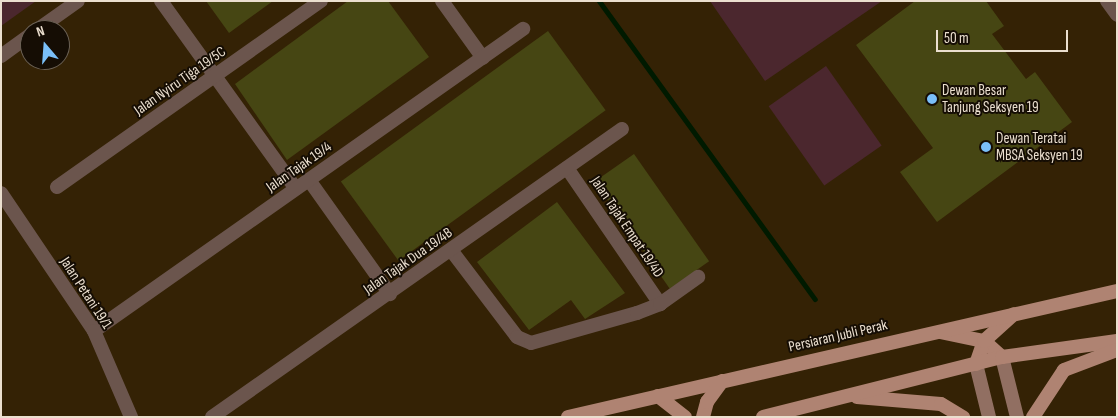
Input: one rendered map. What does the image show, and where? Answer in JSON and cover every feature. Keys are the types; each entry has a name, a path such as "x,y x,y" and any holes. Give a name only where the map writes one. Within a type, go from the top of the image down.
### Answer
{"main road":[{"name":"Persiaran Jubli Perak","path":"568,417 931,330 1117,291"},
{"path":"989,417 976,364 984,341 1016,312"},
{"path":"931,330 984,341 1002,357 1017,417"},
{"path":"763,417 839,396 1002,357 1117,341"},
{"path":"1033,417 1064,370 1117,350"},
{"path":"703,417 706,402 722,381"},
{"path":"658,396 685,417"},
{"path":"839,396 941,404 963,417"}],"street":[{"path":"51,20 78,1"},
{"path":"161,1 296,189"},
{"name":"Jalan Nyiru Tiga 19/5C","path":"57,187 321,1"},
{"path":"442,1 482,58"},
{"path":"1107,1 1117,15"},
{"name":"Jalan Tajak 19/4","path":"94,331 524,30"},
{"path":"1,56 20,42"},
{"name":"Jalan Tajak Dua 19/4B","path":"212,417 390,294 622,129"},
{"name":"Jalan Tajak Empat 19/4D","path":"567,168 660,304"},
{"path":"309,180 390,294"},
{"name":"Jalan Petani 19/1","path":"1,193 94,331 130,417"},
{"path":"451,250 517,337 531,343 660,304 698,277"}],"shaded area":[{"path":"1,1 36,1 1,26"},
{"path":"710,1 882,1 765,81"},
{"path":"826,66 882,145 824,186 769,106"}],"building":[{"path":"206,1 273,1 229,33"},
{"path":"348,1 388,1 429,57 287,160 235,84"},
{"path":"915,1 986,1 1004,26 992,34 1026,79 1035,72 1072,122 937,222 900,172 933,148 856,45"},
{"path":"548,31 606,110 398,261 341,181"},
{"path":"634,154 709,261 670,289 595,182"},
{"path":"557,202 625,293 585,319 571,300 529,330 477,262"}],"waterway":[{"path":"599,1 815,299"}],"place":[{"name":"Dewan Besar Tanjung Seksyen 19","path":"932,99"},
{"name":"Dewan Teratai MBSA Seksyen 19","path":"986,147"}]}
